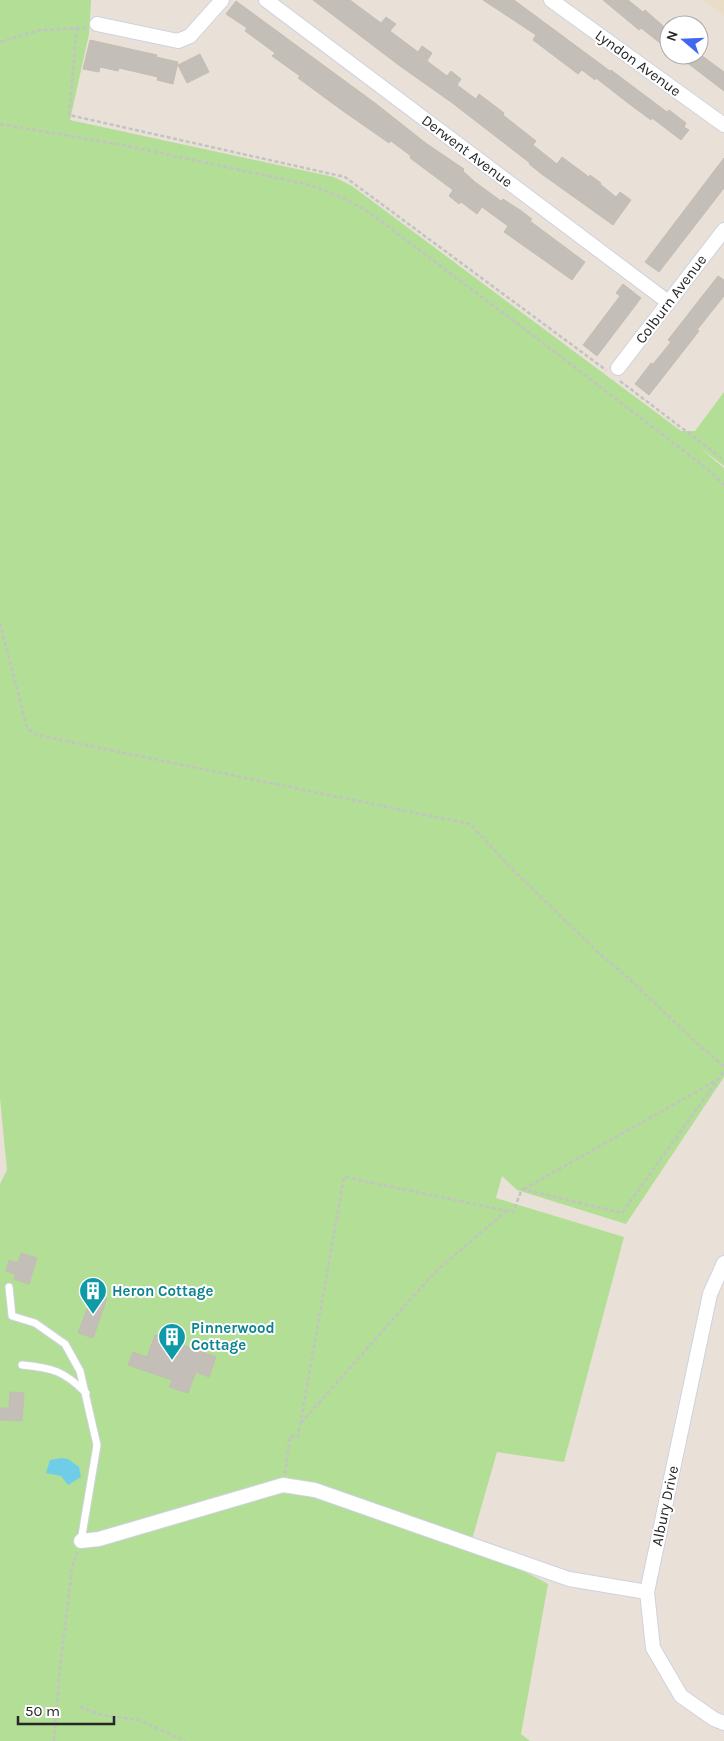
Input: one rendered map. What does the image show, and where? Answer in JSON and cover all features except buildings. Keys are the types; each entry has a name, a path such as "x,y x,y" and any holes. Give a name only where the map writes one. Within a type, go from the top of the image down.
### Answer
{"street":[{"path":"97,24 178,41 190,36 222,0"},
{"name":"Derwent Avenue","path":"266,0 668,302"},
{"name":"Lyndon Avenue","path":"551,0 724,125"},
{"name":"Colburn Avenue","path":"617,375 668,302 724,230"},
{"name":"Albury Drive","path":"724,1263 710,1294 647,1592 653,1648 681,1696 714,1719 724,1723"},
{"path":"81,1541 99,1538 284,1486 315,1490 569,1579 647,1592"}],"lane":[{"path":"9,1287 12,1316 35,1323 65,1344 80,1371 97,1445 81,1541"},
{"path":"22,1365 46,1367 70,1378 86,1394"}],"path":[{"path":"0,42 40,30 77,27 69,116 345,177 617,375 724,460"},
{"path":"0,124 122,145 310,185 346,198 370,213 543,343 706,468 724,486"},
{"path":"0,623 27,728 37,735 470,824 510,868 600,954 626,976 701,1048 724,1066"},
{"path":"522,1189 622,1213 724,1071"},
{"path":"284,1486 290,1436 298,1437 344,1177 513,1212 522,1189 718,1080"},
{"path":"300,1424 434,1273 506,1210"},
{"path":"54,1741 59,1675 72,1568 81,1541"},
{"path":"80,1707 102,1715 139,1720 186,1741"}],"shaded area":[{"path":"702,0 724,0 724,16"}],"green space":[{"path":"0,0 91,0 89,34 70,120 334,177 352,186 681,431 695,431 724,392 724,466 699,447 724,468 724,1077 626,1224 517,1190 502,1176 496,1198 624,1237 564,1462 497,1452 471,1543 548,1584 521,1734 530,1741 0,1741 0,1184 7,1170 0,1098"}],"water":[{"path":"68,1459 79,1467 81,1477 68,1485 61,1476 46,1473 50,1460"}],"place":[{"name":"Heron Cottage","path":"93,1315"},
{"name":"Pinnerwood Cottage","path":"172,1361"}]}
